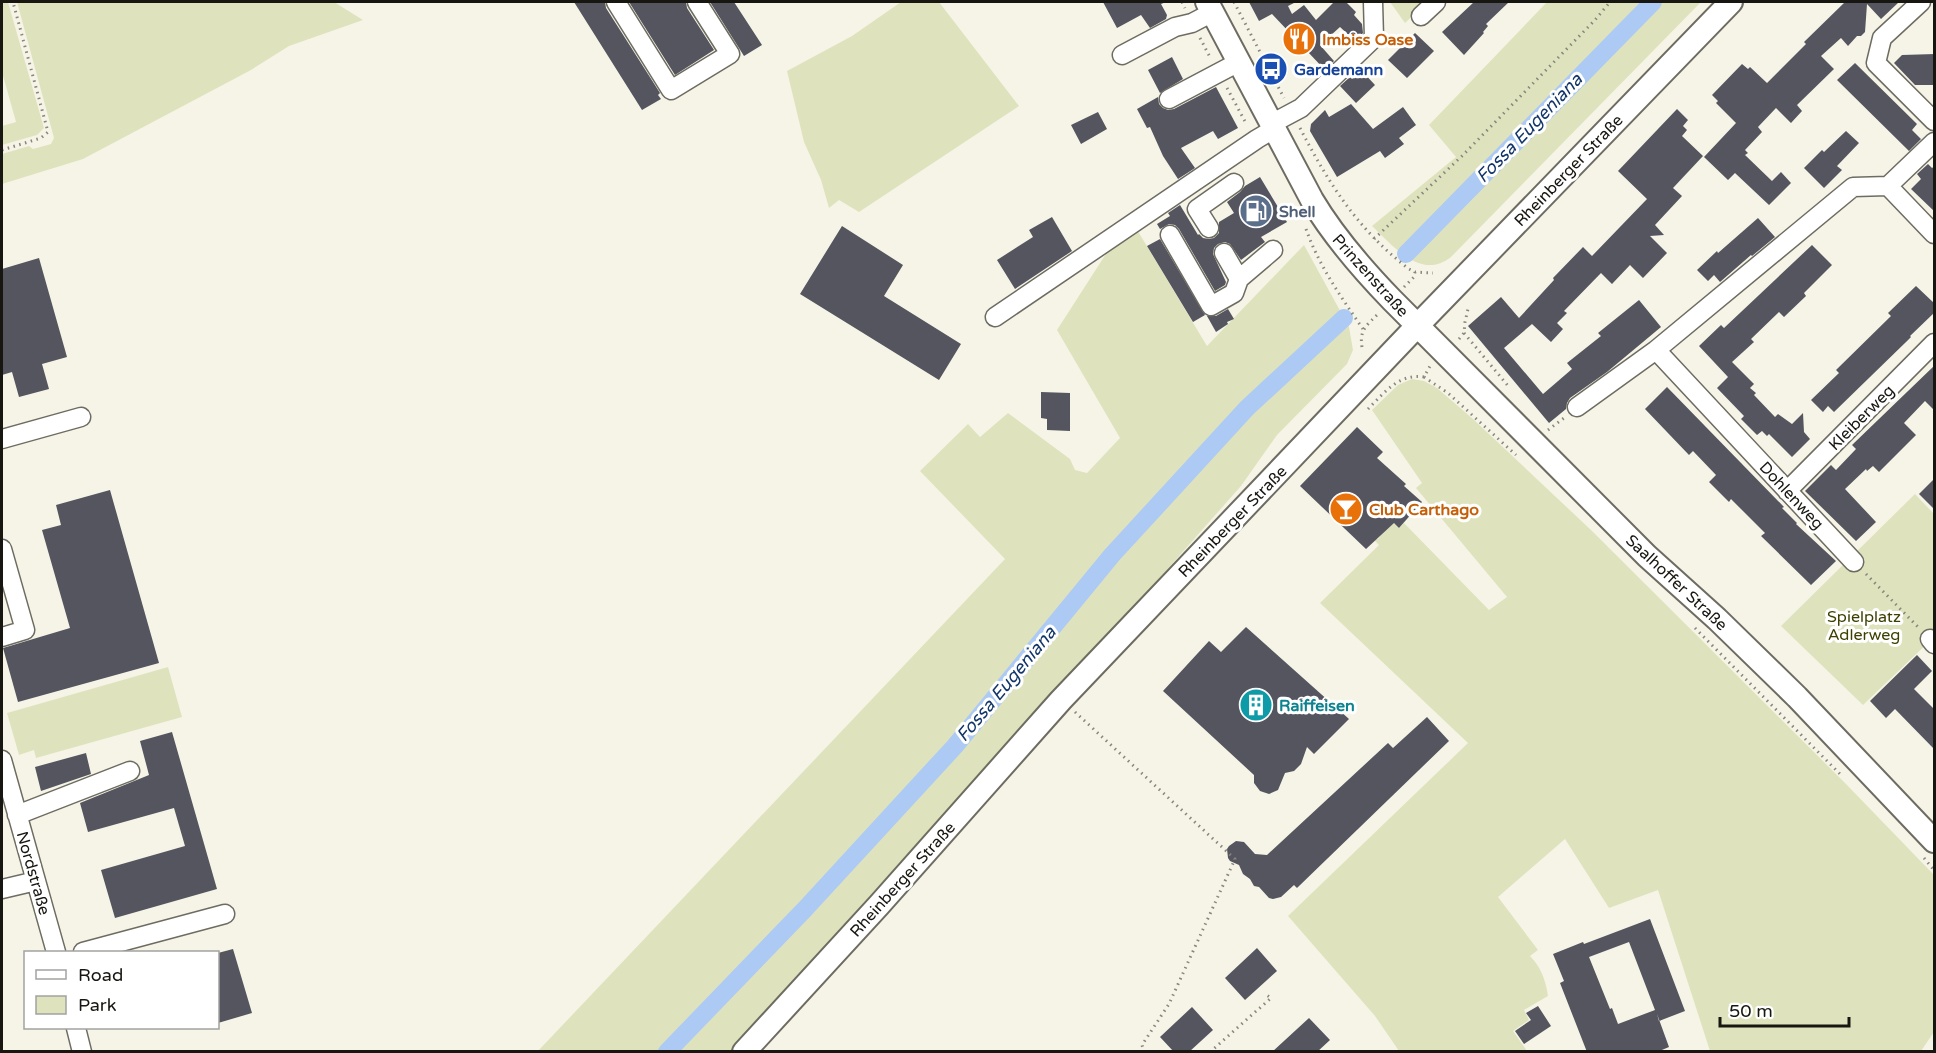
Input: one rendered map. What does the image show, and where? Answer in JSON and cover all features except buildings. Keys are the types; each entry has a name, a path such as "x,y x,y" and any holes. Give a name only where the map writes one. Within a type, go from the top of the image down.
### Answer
{"main road":[{"name":"Rheinberger Straße","path":"744,1052 879,905 1061,700 1417,326 1731,2"},
{"name":"Prinzenstraße","path":"1210,7 1326,223 1355,259 1417,326"},
{"name":"Saalhoffer Straße","path":"1417,326 1647,556 1717,619 1797,697 1928,848"}],"street":[{"path":"616,2 671,90 729,54 697,2"},
{"path":"995,317 1301,108 1374,38 1373,2"},
{"path":"1422,16 1436,2"},
{"path":"1921,2 1882,38 1876,63 1935,121"},
{"path":"1122,55 1175,27 1192,22 1210,7"},
{"path":"1169,99 1239,62"},
{"path":"1577,407 1656,350 1853,187 1888,186 1935,142"},
{"path":"1209,228 1197,208 1234,183"},
{"path":"1888,186 1935,234"},
{"path":"1170,235 1211,306 1234,293 1239,279 1273,250"},
{"path":"1224,253 1239,279"},
{"name":"Kleiberweg","path":"1787,491 1935,343"},
{"name":"Dohlenweg","path":"1656,350 1854,562"},
{"path":"2,439 81,417"},
{"path":"2,549 25,630 2,637"},
{"name":"Nordstraße","path":"2,760 56,951"},
{"path":"17,815 130,771"},
{"path":"2,890 36,881"},
{"path":"87,951 225,914"},
{"path":"76,1029 82,1052"}],"path":[{"path":"2,150 41,138 48,132 13,2"},
{"path":"1234,2 1333,187 1348,210 1374,239 1409,269 1415,272 1433,273"},
{"path":"1374,239 1462,156 1610,2"},
{"path":"1424,377 1427,370 1464,333 1468,309"},
{"path":"1362,347 1360,338 1363,329"},
{"path":"1363,412 1397,381 1411,376 1424,377 1448,393 1517,456"},
{"path":"1854,562 1932,641"},
{"path":"1688,622 1843,776"},
{"path":"1061,700 1235,859 1169,1004 1142,1045 1144,1052"},
{"path":"1928,848 1935,870"},
{"path":"1210,1052 1271,998 1265,994"}],"green space":[{"path":"2,2 8,2 44,128 37,135 2,145 2,126 16,122 2,72"},
{"path":"17,2 334,2 363,20 289,46 251,70 83,159 2,184 2,154 29,146 33,149 51,144 54,138"},
{"path":"901,2 939,2 1019,106 859,212 839,200 829,208 821,180 804,142 787,71 852,36"},
{"path":"1390,2 1427,2 1405,23"},
{"path":"1547,2 1701,2 1451,257 1440,263 1429,265 1408,258 1372,226 1456,157 1429,125"},
{"path":"1136,228 1207,346 1304,245 1349,327 1353,350 1347,364 1277,435 1241,486 964,799 734,1051 537,1052 1005,559 920,471 968,424 980,437 1008,413 1070,459 1075,470 1087,473 1120,438 1057,330 1111,246"},
{"path":"1412,379 1424,381 1437,388 1591,530 1934,875 1934,1032 1921,1051 1710,1051 1658,890 1609,908 1565,839 1498,897 1538,950 1530,956 1540,970 1547,990 1548,996 1524,1010 1529,1020 1513,1031 1527,1051 1399,1051 1375,1016 1288,916 1468,743 1320,603 1379,545 1373,539 1378,539 1392,521 1399,528 1404,523 1489,610 1507,597 1416,488 1422,483 1372,410 1398,385"},
{"name":"Spielplatz Adlerweg","path":"1915,494 1934,514 1934,637 1863,705 1781,626"},
{"path":"168,667 182,717 36,758 34,750 19,755 7,713"}],"waterway":[{"name":"Fossa Eugeniana","path":"1406,254 1653,2"},
{"name":"Fossa Eugeniana","path":"667,1052 805,909 955,746 1112,555 1247,408 1344,318"}],"place":[{"name":"Imbiss Oase","path":"1299,39"},
{"name":"Gardemann","path":"1271,69"},
{"name":"Shell","path":"1256,211"},
{"name":"Club Carthago","path":"1346,509"},
{"name":"Raiffeisen","path":"1256,705"}]}
